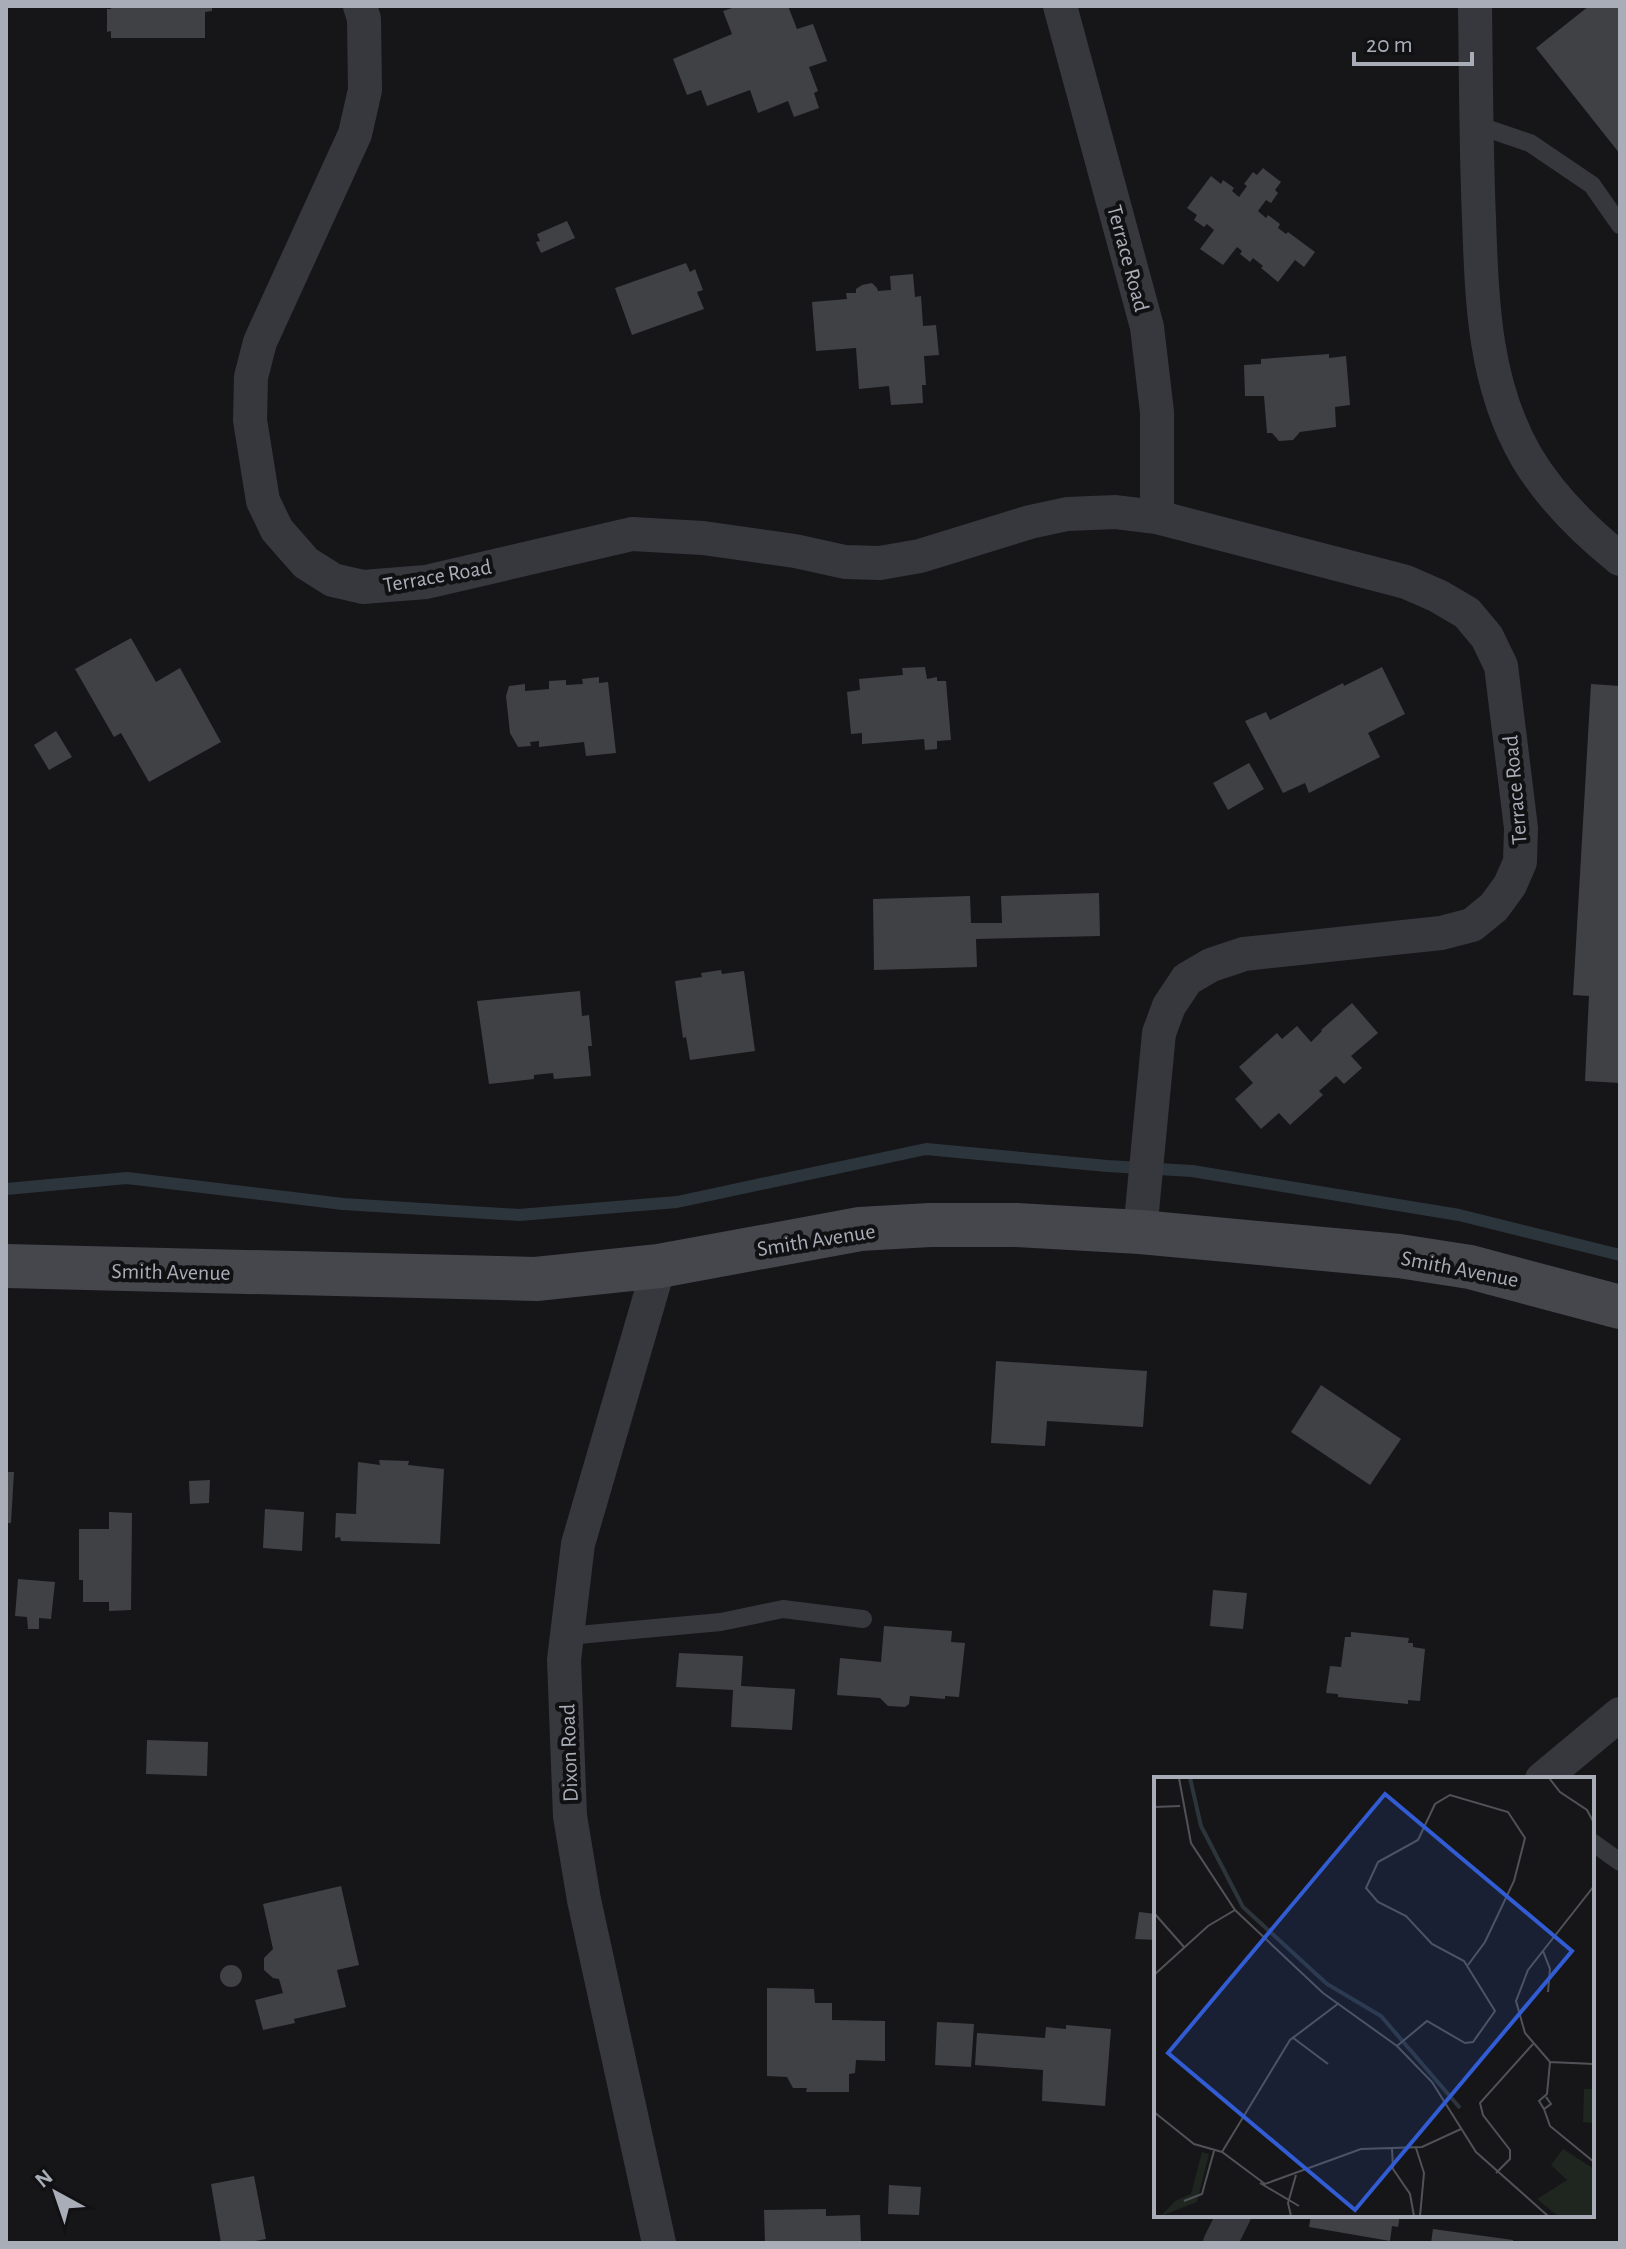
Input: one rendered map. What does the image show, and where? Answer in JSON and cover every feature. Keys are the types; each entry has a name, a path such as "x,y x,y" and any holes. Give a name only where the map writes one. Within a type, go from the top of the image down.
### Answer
{"main road":[{"name":"Smith Avenue","path":"6,1266 536,1279 659,1266 860,1229 1016,1225 1140,1232 1427,1260 1501,1274 1620,1307"}],"street":[{"name":"Terrace Road","path":"360,6 364,19 365,90 355,134 260,342 251,377 250,420 263,501 277,530 306,563 333,580 363,587 426,582 632,534 703,538 795,551 845,562 880,563 920,556 1030,522 1067,514 1116,512 1157,517 1406,582 1467,613 1487,637 1501,666 1521,828 1520,862 1510,885 1494,907 1472,925 1441,933 1244,954 1211,965 1187,979 1169,1006 1159,1033 1140,1232"},
{"name":"Terrace Road","path":"1060,6 1147,327 1157,412 1157,517"},
{"path":"1475,6 1481,287 1488,352 1502,402 1526,456 1555,497 1588,534 1620,559"},
{"name":"Dixon Road","path":"659,1266 578,1544 564,1660 570,1816 584,1900 659,2243"},
{"path":"1547,1777 1620,1714"},
{"path":"1220,2243 1233,2217"}],"lane":[{"path":"1477,125 1530,143 1592,185 1620,225"},
{"path":"567,1636 721,1622 783,1609 863,1619"},
{"path":"1594,1843 1620,1862"}],"building":[{"path":"111,6 212,6 212,11 205,12 205,38 111,38 111,31 107,32 107,9"},
{"path":"738,6 788,6 797,29 813,24 827,61 809,67 818,91 814,93 819,108 794,117 788,101 758,113 750,90 707,106 701,90 687,95 673,59 732,34 723,11"},
{"path":"1589,6 1620,6 1620,154 1536,48"},
{"path":"1263,168 1281,182 1271,203 1266,200 1258,211 1266,218 1268,215 1280,224 1278,228 1315,252 1304,267 1295,260 1278,282 1253,258 1250,262 1240,254 1242,251 1237,247 1223,265 1200,249 1214,230 1194,220 1197,215 1187,208 1211,176 1221,184 1223,180 1234,188 1232,191 1239,197 1253,172 1257,175"},
{"path":"567,221 575,238 541,253 536,242 540,241 537,234"},
{"path":"686,263 690,272 695,269 703,290 697,292 704,309 632,335 615,288"},
{"path":"913,274 915,297 921,296 923,326 936,325 939,355 924,356 926,385 922,385 923,403 891,405 889,386 859,389 856,348 816,351 812,302 847,299 846,293 856,293 862,285 872,283 878,291 891,290 890,276"},
{"path":"1329,354 1329,358 1346,356 1350,405 1335,407 1336,427 1300,432 1293,440 1279,441 1272,433 1267,433 1264,396 1245,396 1244,365 1261,364 1261,359"},
{"path":"131,638 156,682 180,668 221,742 149,782 121,733 114,737 75,669"},
{"path":"925,667 927,679 937,677 937,681 946,681 951,740 937,741 937,749 925,750 924,739 862,744 862,733 851,734 847,692 860,690 859,679 903,675 902,668"},
{"path":"1382,667 1405,714 1368,733 1380,757 1309,793 1305,783 1283,793 1245,721 1266,712 1270,720"},
{"path":"599,677 599,683 608,682 616,753 586,756 584,742 539,747 539,741 530,742 531,746 518,747 510,733 506,696 509,686 525,684 525,691 549,689 549,681 566,680 566,685 583,684 582,679"},
{"path":"1591,684 1620,686 1620,1083 1585,1081 1589,996 1573,995"},
{"path":"56,731 72,757 49,770 34,745"},
{"path":"1249,763 1264,789 1228,810 1213,783"},
{"path":"1099,893 1100,936 976,939 977,967 874,970 873,899 970,896 971,923 1002,923 1001,896"},
{"path":"721,970 722,974 744,971 755,1051 690,1060 686,1037 683,1038 675,981"},
{"path":"580,991 582,1016 589,1015 591,1076 554,1079 553,1073 534,1075 534,1079 489,1084 477,1001"},
{"path":"1352,1003 1378,1033 1351,1056 1362,1068 1344,1084 1336,1076 1319,1091 1323,1095 1290,1125 1279,1113 1261,1129 1235,1099 1253,1083 1239,1067 1277,1033 1282,1039 1297,1026 1311,1042"},
{"path":"996,1361 1147,1371 1143,1427 1047,1421 1045,1446 991,1443"},
{"path":"1321,1385 1401,1439 1370,1485 1291,1432"},
{"path":"379,1460 409,1461 408,1465 444,1469 440,1544 341,1541 340,1537 335,1538 336,1513 356,1514 358,1462 380,1465"},
{"path":"6,1472 14,1472 11,1523 6,1523"},
{"path":"210,1480 209,1503 190,1504 189,1481"},
{"path":"265,1509 304,1512 302,1551 263,1548"},
{"path":"109,1512 132,1513 131,1610 109,1611 109,1602 83,1602 83,1580 79,1580 79,1529 109,1529"},
{"path":"18,1579 55,1582 51,1619 39,1618 39,1629 28,1629 27,1617 15,1616"},
{"path":"1213,1590 1247,1593 1243,1629 1210,1626"},
{"path":"884,1626 952,1631 951,1642 965,1643 959,1697 910,1696 909,1704 905,1707 888,1706 880,1698 837,1695 840,1658 881,1662"},
{"path":"1351,1632 1409,1638 1408,1643 1413,1643 1413,1647 1425,1649 1420,1701 1408,1700 1408,1704 1326,1693 1330,1666 1341,1667 1345,1637 1351,1637"},
{"path":"679,1653 743,1656 741,1686 795,1689 792,1730 731,1727 733,1690 676,1687"},
{"path":"147,1740 208,1742 207,1776 146,1774"},
{"path":"341,1886 359,1965 337,1970 346,2007 263,2030 255,2000 283,1993 279,1979 264,1970 264,1958 273,1949 263,1904"},
{"path":"1139,1912 1154,1914 1154,1940 1135,1939"},
{"path":"231,1965 239,1968 242,1976 239,1984 231,1987 223,1984 220,1976 223,1968"},
{"path":"767,1988 814,1989 815,2003 832,2003 832,2020 885,2021 885,2061 856,2060 855,2073 849,2074 849,2092 806,2092 807,2088 793,2088 787,2077 767,2076"},
{"path":"937,2022 974,2024 971,2067 935,2065"},
{"path":"1066,2025 1111,2029 1105,2106 1042,2101 1043,2070 975,2065 977,2033 1045,2038 1046,2027 1066,2029"},
{"path":"254,2176 266,2239 221,2243 211,2184"},
{"path":"889,2185 921,2187 919,2215 888,2214"},
{"path":"826,2209 826,2216 860,2215 861,2243 765,2243 764,2210"},
{"path":"1311,2217 1400,2217 1398,2227 1392,2226 1390,2241 1309,2227"},
{"path":"1433,2229 1513,2240 1513,2243 1431,2243"}],"waterway":[{"path":"6,1189 127,1178 343,1204 519,1215 677,1202 926,1149 1192,1171 1459,1215 1620,1255"}]}
